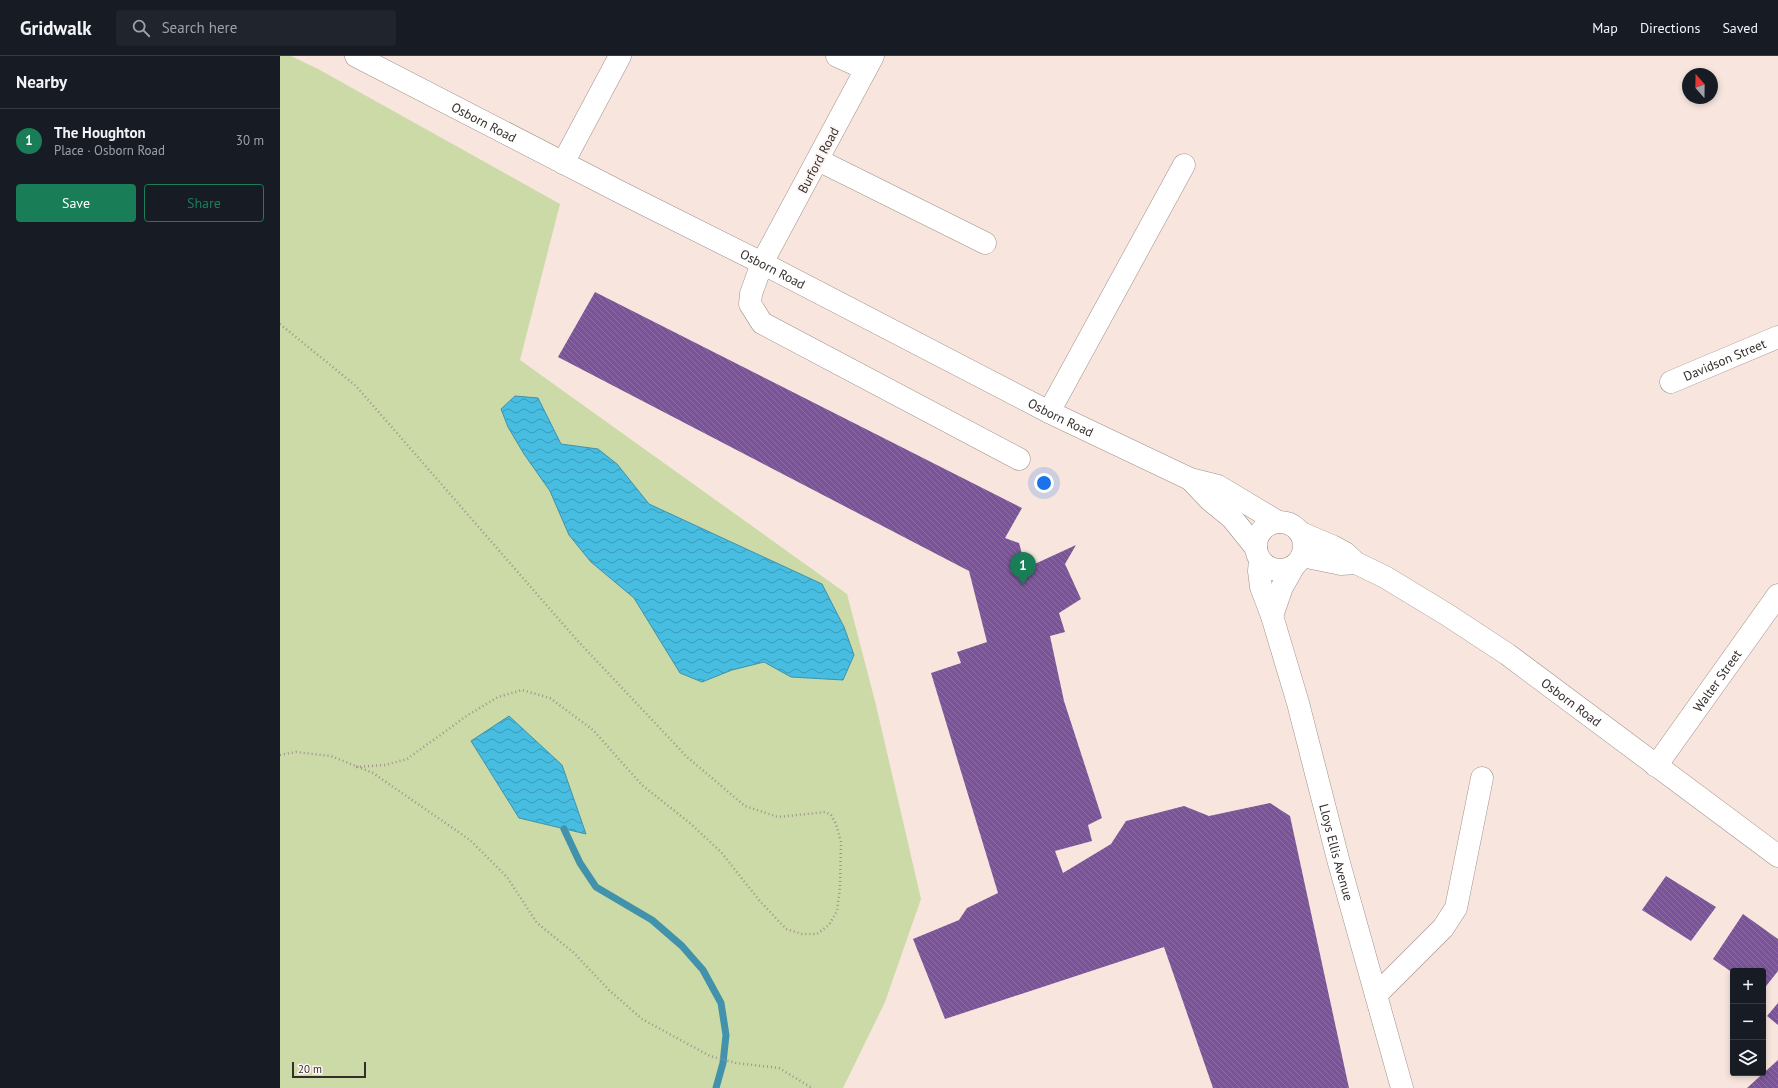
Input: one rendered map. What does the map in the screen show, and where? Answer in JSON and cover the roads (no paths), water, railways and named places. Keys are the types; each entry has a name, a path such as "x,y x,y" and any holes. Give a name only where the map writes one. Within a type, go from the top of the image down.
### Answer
{"street":[{"name":"Osborn Road","path":"356,56 563,163 762,263 1049,412 1190,479 1218,486 1278,522"},
{"path":"563,163 620,56"},
{"path":"837,56 870,62"},
{"name":"Burford Road","path":"870,62 762,263 751,294 750,304 762,323 1019,459"},
{"path":"818,160 985,243"},
{"path":"1049,412 1184,165"},
{"name":"Davidson Street","path":"1671,382 1778,337"},
{"name":"Osborn Road","path":"1190,479 1210,500 1232,518 1258,554"},
{"path":"1272,616 1282,587 1298,561 1304,544 1301,533 1291,524 1278,522 1266,526 1258,536 1258,554 1267,566 1276,570 1285,570 1298,561"},
{"name":"Osborn Road","path":"1301,533 1345,553 1356,563 1384,577 1446,614 1507,654 1778,856"},
{"name":"Lloys Ellis Avenue","path":"1258,554 1261,588 1272,616 1298,703 1339,863 1402,1088"},
{"name":"Osborn Road","path":"1298,561 1341,564 1356,563"},
{"name":"Walter Street","path":"1656,766 1778,595"},
{"path":"1376,995 1443,928 1456,908 1482,778"}],"water":[{"path":"515,396 538,398 561,444 598,449 617,464 649,504 822,584 844,627 854,655 843,680 791,677 764,662 732,670 702,682 680,673 634,598 591,562 569,535 550,491 524,454 508,427 501,409"},
{"path":"509,716 562,765 586,834 519,818 471,741"}],"waterway":[{"path":"564,829 580,863 596,887 652,920 682,946 703,970 721,1003 726,1035 723,1063 716,1088"}],"place":[{"name":"The Houghton","path":"1023,585"}]}
